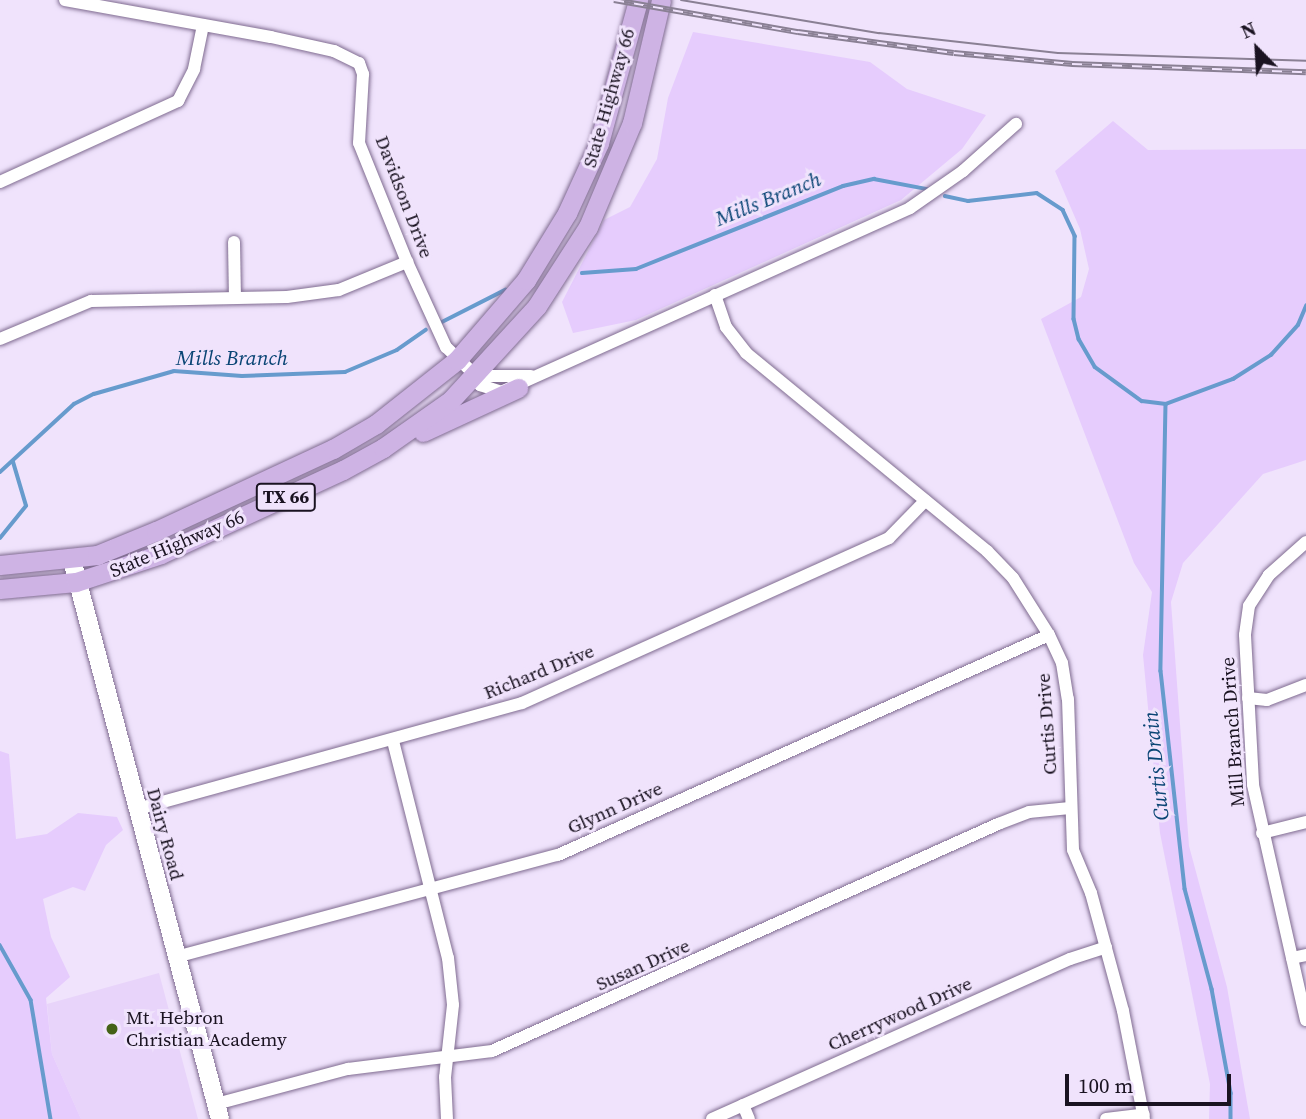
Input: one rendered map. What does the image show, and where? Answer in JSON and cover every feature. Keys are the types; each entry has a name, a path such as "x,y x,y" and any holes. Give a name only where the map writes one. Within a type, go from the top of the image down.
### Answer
{"main road":[{"name":"State Highway 66","path":"0,565 72,560 126,544 333,449 386,416 457,360 526,280 572,202 599,144 638,0"},
{"name":"State Highway 66","path":"0,589 76,582 161,554 358,462 420,424 476,376 537,306 589,227 632,123 661,0"},
{"path":"358,462 525,382"}],"street":[{"name":"Davidson Drive","path":"65,0 334,51 359,63 363,74 359,143 407,262 457,360 476,376 480,385 488,389 525,382 909,208 963,171 1016,124"},
{"path":"0,182 178,101 194,69 203,25"},
{"path":"234,242 235,298"},
{"path":"0,339 91,301 235,298 339,290 407,262"},
{"name":"Curtis Drive","path":"715,295 726,327 746,354 925,500 1013,578 1049,635 1062,663 1068,699 1073,850 1091,893 1106,947 1144,1117"},
{"name":"Richard Drive","path":"137,808 393,741 522,703 889,538 925,500"},
{"name":"Mill Branch Drive","path":"1306,541 1269,575 1249,606 1245,635 1253,785 1306,1020"},
{"name":"Dairy Road","path":"72,560 218,1112"},
{"name":"Glynn Drive","path":"176,957 558,855 1049,635"},
{"path":"1248,698 1267,700 1306,685"},
{"path":"393,741 432,890 453,1005 447,1059 447,1119"},
{"name":"Susan Drive","path":"218,1112 348,1069 447,1059 492,1051 998,824 1029,812 1070,808"},
{"path":"1262,833 1306,822"},
{"name":"Cherrywood Drive","path":"712,1119 1070,958 1106,947"},
{"path":"1292,958 1306,955"},
{"path":"743,1105 749,1119"},
{"path":"1105,1119 1144,1117"}],"shaded area":[{"path":"693,32 870,62 907,89 986,115 962,149 901,200 636,320 573,333 562,302 604,220 630,207 657,159 668,98"},
{"path":"1113,121 1148,150 1306,149 1306,460 1263,474 1183,563 1171,602 1189,846 1227,987 1250,1119 1209,1119 1210,1084 1160,833 1143,655 1152,592 1134,563 1041,319 1081,297 1089,269 1080,229 1055,171"},
{"path":"0,751 9,754 16,839 47,834 78,813 117,817 123,830 106,845 85,891 73,887 43,899 51,937 70,977 46,998 52,1054 81,1119 0,1119"},
{"name":"Mt. Hebron Christian Academy","path":"159,973 198,1119 81,1119 52,1054 47,1004"}],"waterway":[{"name":"Mills Branch","path":"582,273 636,269 843,186 874,179 927,189"},
{"name":"Mills Branch","path":"945,196 968,201 1037,193 1063,210 1075,236 1074,319 1079,339 1095,367 1142,401 1166,404 1233,379 1271,355 1298,325 1306,306"},
{"name":"Mills Branch","path":"442,322 505,290"},
{"name":"Mills Branch","path":"0,472 74,404 94,394 174,371 242,376 345,372 397,350 426,330"},
{"name":"Curtis Drain","path":"1166,404 1161,671 1185,889 1212,989 1231,1093 1231,1119"},
{"name":"Mills Branch","path":"0,538 26,506 13,462"},
{"name":"Mills Branch","path":"0,945 31,1000 51,1119"}],"tram line":[{"path":"681,0 879,33 1058,53 1306,61"}],"railway":[{"path":"614,0 798,32 954,53 1072,64 1306,72"}],"place":[{"name":"Mt. Hebron Christian Academy","path":"112,1029"}]}
